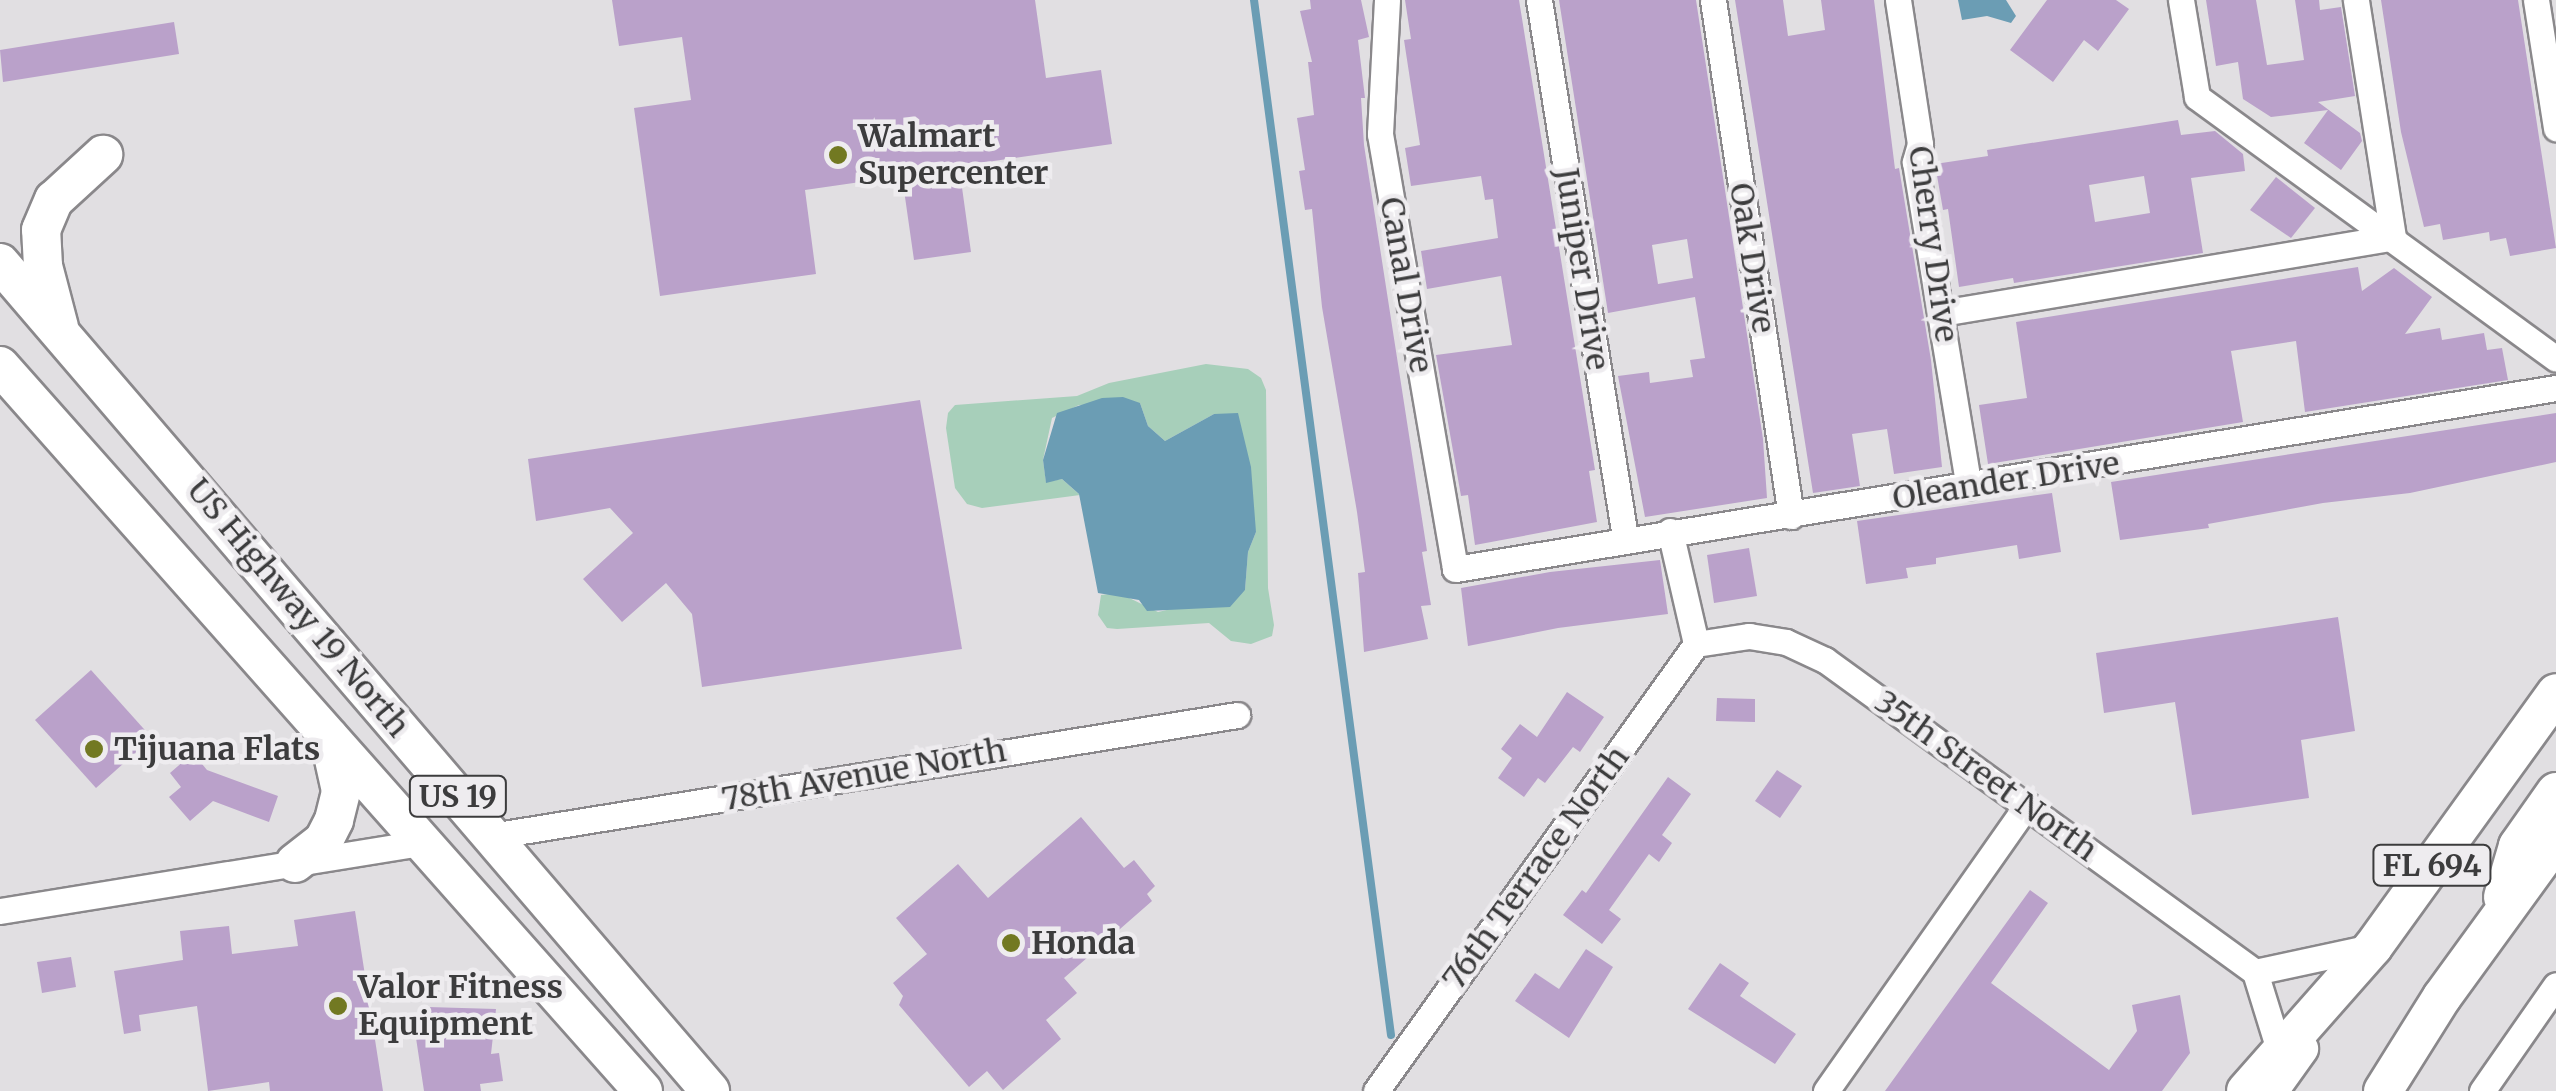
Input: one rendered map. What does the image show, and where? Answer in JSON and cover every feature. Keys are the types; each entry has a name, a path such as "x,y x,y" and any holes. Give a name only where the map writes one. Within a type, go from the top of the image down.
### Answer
{"highway":[{"path":"61,334 43,266 42,230 54,200 104,156"},
{"name":"US Highway 19 North","path":"0,263 710,1091"},
{"name":"US Highway 19 North","path":"0,366 643,1091"},
{"name":"FL 694","path":"2373,947 2556,693"},
{"path":"295,863 324,840 334,820 340,790 328,735"},
{"path":"357,767 450,821 492,836"},
{"path":"2496,923 2518,846 2556,792"},
{"name":"FL 694","path":"2442,997 2556,840"},
{"path":"425,842 475,856 650,1046 684,1062"},
{"path":"2246,1091 2373,947"},
{"path":"2384,1091 2442,997"}],"main road":[{"name":"FL 694","path":"2272,1091 2373,947"},
{"name":"FL 694","path":"2373,1091 2442,997"}],"street":[{"name":"Canal Drive","path":"1387,0 1380,134 1455,568"},
{"name":"Juniper Drive","path":"1539,0 1625,537"},
{"name":"Oak Drive","path":"1713,0 1791,516"},
{"name":"Cherry Drive","path":"1898,0 1920,144 1915,162 1970,487"},
{"path":"2181,0 2197,97 2556,359"},
{"path":"2356,0 2392,237"},
{"path":"2536,0 2556,128"},
{"path":"1941,313 2392,237"},
{"name":"Oleander Drive","path":"1455,568 1625,537 1791,516 2556,388"},
{"path":"1670,532 1696,644"},
{"name":"35th Street North","path":"1696,644 1748,636 1786,642 1825,660 2255,972"},
{"name":"76th Terrace North","path":"1376,1091 1696,644"},
{"name":"78th Avenue North","path":"492,836 1237,715"},
{"path":"1826,1091 2027,805"},
{"path":"0,910 425,842"},
{"path":"2280,1053 2255,972 2373,947"},
{"path":"2482,1091 2556,984"}],"green space":[{"path":"1206,364 1248,369 1261,378 1266,390 1268,588 1274,625 1272,636 1251,644 1231,641 1209,623 1117,629 1107,628 1098,615 1101,595 1119,593 1158,612 1185,606 1208,608 1245,590 1248,552 1256,532 1214,414 1165,441 1148,426 1140,403 1079,405 1052,418 1043,460 1046,482 1062,479 1080,495 982,508 967,504 955,488 946,428 948,413 955,405 1077,396 1109,383"}],"water":[{"path":"1958,0 2006,0 2016,16 2011,23 1987,16 1962,20"},
{"path":"1123,397 1140,403 1148,426 1165,441 1214,414 1238,413 1251,467 1256,532 1248,552 1245,590 1230,607 1147,611 1139,600 1098,593 1079,494 1062,479 1046,483 1043,460 1057,413 1102,398"}],"building":[{"name":"Walmart Supercenter","path":"612,0 1035,0 1046,78 1101,70 1112,144 959,166 971,252 914,260 902,176 805,190 816,274 660,296 634,108 691,100 682,37 619,46"},
{"path":"1310,0 1361,0 1369,37 1358,40 1365,98 1361,98 1364,145 1427,551 1422,552 1431,605 1421,606 1428,639 1364,652 1358,573 1365,572 1357,512 1322,307 1312,209 1305,210 1299,171 1305,170 1297,118 1314,115 1308,62 1312,62 1300,11 1311,9"},
{"path":"1405,0 1519,0 1595,470 1589,471 1597,522 1475,545 1468,495 1461,496 1436,355 1512,345 1501,276 1427,289 1421,251 1498,238 1493,199 1485,200 1481,176 1411,186 1405,148 1420,145 1404,40 1411,39"},
{"path":"1559,0 1696,0 1763,439 1767,498 1645,517 1618,376 1649,372 1650,383 1693,377 1690,360 1705,358 1695,297 1608,313","holes":["1687,239 1693,278 1658,284 1652,245"]},
{"path":"1735,0 1783,0 1788,36 1825,30 1821,0 1874,0 1895,169 1899,168 1931,360 1942,467 1894,474 1887,429 1852,434 1860,486 1813,493"},
{"path":"2047,0 2116,0 2129,9 2098,51 2084,40 2053,82 2010,50"},
{"path":"2206,0 2256,0 2267,65 2304,60 2295,0 2319,0 2320,10 2341,7 2355,96 2318,102 2360,133 2362,141 2341,170 2304,143 2328,110 2271,117 2243,99 2238,62 2216,66"},
{"path":"2381,0 2518,0 2556,248 2510,256 2506,238 2490,241 2489,232 2443,240 2440,224 2424,227 2401,132"},
{"path":"174,22 179,54 3,82 0,50"},
{"path":"2178,120 2181,135 2215,131 2243,154 2245,171 2191,178 2203,253 2014,283 2013,278 1959,287 1948,209 1943,210 1935,164 1988,156 1987,150","holes":["2144,176 2150,213 2095,222 2089,185"]},
{"path":"2276,177 2315,208 2291,238 2250,210"},
{"path":"2358,267 2362,291 2394,268 2432,297 2405,334 2440,328 2442,340 2484,333 2487,350 2502,348 2508,380 2305,412 2296,341 2231,351 2243,422 1988,464 1979,405 2027,398 2016,322"},
{"path":"920,400 962,649 702,687 692,614 666,583 622,622 583,579 633,533 610,508 536,521 528,459"},
{"path":"2556,413 2556,462 2410,493 2323,503 2208,524 2209,528 2120,540 2111,482"},
{"path":"2052,493 2061,552 2019,559 2017,545 1936,558 1936,564 1906,568 1908,578 1866,584 1857,521"},
{"path":"1749,548 1757,596 1714,603 1707,555"},
{"path":"1660,560 1668,614 1558,628 1468,646 1461,588 1550,572"},
{"path":"2338,617 2355,731 2301,740 2309,798 2192,815 2175,702 2104,713 2096,653"},
{"path":"91,670 152,738 96,788 35,720"},
{"path":"1567,692 1604,717 1580,752 1573,747 1545,783 1538,778 1524,797 1498,778 1512,758 1501,749 1520,724 1537,737"},
{"path":"1717,698 1755,699 1755,722 1716,721"},
{"path":"193,753 207,770 278,796 269,822 213,801 190,821 169,797 181,787 170,773"},
{"path":"1777,770 1802,786 1780,818 1755,801"},
{"path":"1668,777 1691,794 1662,835 1672,843 1659,862 1649,854 1609,910 1621,919 1602,944 1563,915 1582,890 1586,893"},
{"name":"Honda","path":"1081,817 1124,868 1134,860 1155,886 1147,894 1152,901 1064,978 1077,993 1046,1020 1061,1039 1003,1090 987,1071 969,1087 899,1005 903,996 893,983 927,954 896,918 958,864 988,898"},
{"path":"2030,890 2048,903 1991,983 2109,1070 2137,1031 2132,1005 2180,995 2190,1053 2162,1091 1885,1091"},
{"path":"355,911 383,1091 270,1091 269,1082 208,1091 197,1006 139,1015 141,1031 124,1034 114,971 183,960 180,931 229,926 232,954 298,946 294,920"},
{"path":"1586,949 1613,967 1569,1038 1515,1001 1535,973 1559,989"},
{"path":"71,957 76,987 42,993 37,962"},
{"path":"1720,963 1749,983 1740,996 1796,1034 1775,1064 1688,1009"},
{"path":"428,1007 496,1009 491,1054 499,1053 503,1081 480,1084 481,1091 424,1091 416,1038 427,1038"}],"waterway":[{"path":"1254,0 1391,1035"}],"place":[{"name":"Walmart Supercenter","path":"838,155"},
{"name":"Tijuana Flats","path":"94,749"},
{"name":"Honda","path":"1011,943"},
{"name":"Valor Fitness Equipment","path":"338,1006"}]}
